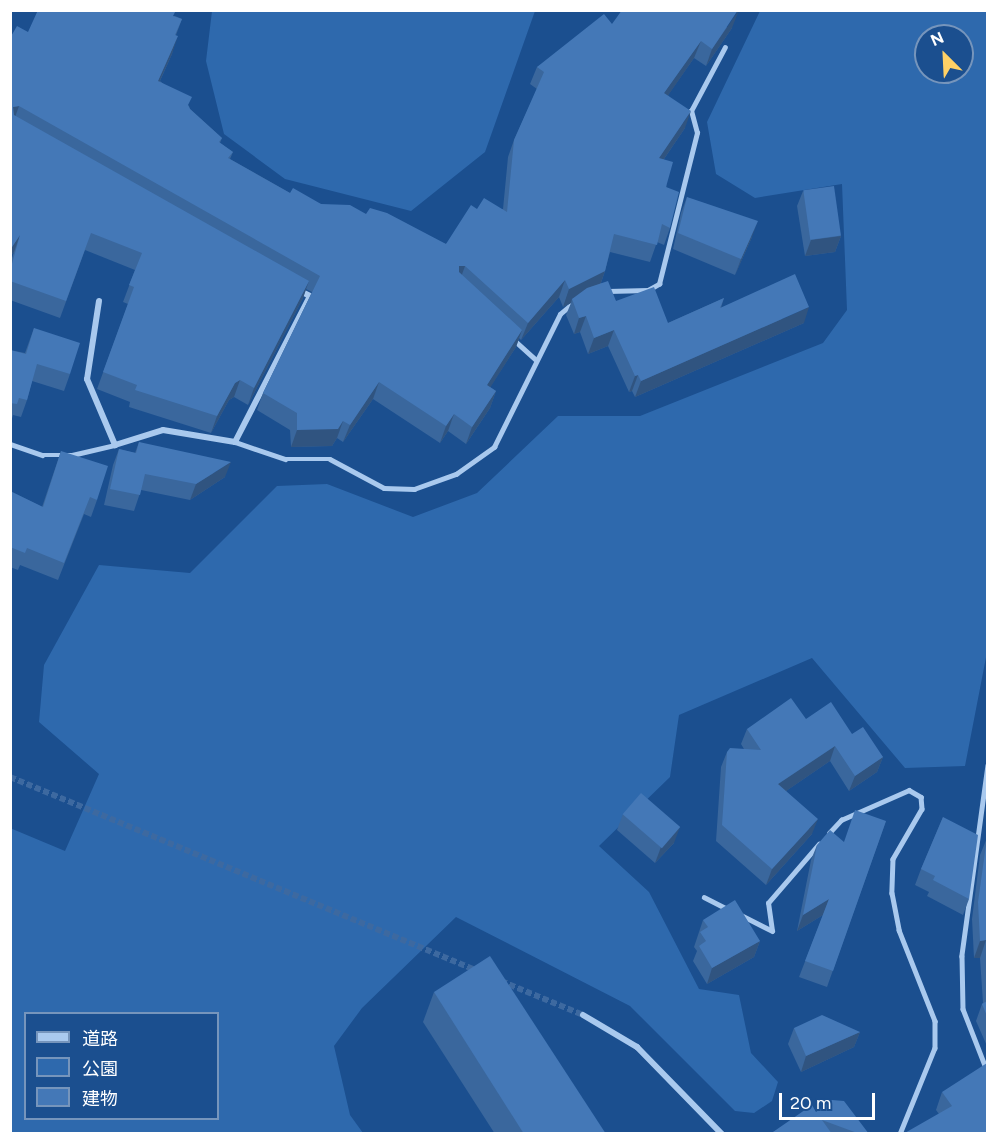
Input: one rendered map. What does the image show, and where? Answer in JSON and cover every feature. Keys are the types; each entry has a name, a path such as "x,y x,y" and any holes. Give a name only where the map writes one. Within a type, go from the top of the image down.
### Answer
{"street":[{"path":"99,301 87,379 115,445 163,430 235,442 310,296 289,285"},
{"path":"583,1015 637,1047 722,1134"}],"lane":[{"path":"596,294 648,290 659,284 697,133 692,111 725,47"},
{"path":"235,442 285,459 330,459 384,488 414,489 456,474 494,447 535,360 560,314 579,300"},
{"path":"509,335 535,360"},
{"path":"10,444 42,455 72,455 115,445"},
{"path":"987,765 962,956 963,1009 987,1073"},
{"path":"704,897 772,931 768,903 841,820 909,790 921,797 922,809 893,859 892,893 899,930 935,1021 935,1048 900,1134"}],"green space":[{"path":"212,10 535,11 485,152 411,211 285,179 224,134 206,61"},
{"path":"760,11 987,11 988,647 965,766 905,768 812,658 679,715 670,777 599,846 649,892 699,989 739,995 751,1053 778,1082 772,1101 754,1113 735,1111 630,1006 456,917 362,1008 334,1046 350,1115 363,1133 11,1133 10,828 65,851 99,774 39,722 44,665 99,565 190,573 277,486 327,484 413,517 477,493 558,416 640,416 823,343 847,310 842,184 755,198 716,174 707,122"}],"building":[{"path":"38,10 176,10 173,16 182,19 175,35 178,36 158,81 192,97 188,105 190,109 222,138 219,142 233,152 228,158 290,193 293,188 321,204 350,205 366,214 370,208 387,213 446,244 471,205 477,209 484,198 507,212 514,140 544,72 537,67 604,14 612,24 622,10 639,12 640,10 738,10 712,49 701,41 664,93 691,111 659,158 673,162 666,187 679,192 670,228 662,224 657,245 614,234 605,271 569,289 565,280 528,323 465,266 459,266 459,272 522,330 487,385 496,391 472,427 454,414 446,426 379,382 350,425 343,421 338,429 297,430 297,413 263,393 320,276 19,106 13,107 14,115 309,281 254,388 240,380 235,383 217,416 135,390 137,385 103,372 134,287 129,285 142,253 91,233 66,301 10,281 10,271 20,235 10,250 10,38 17,26 28,32"},
{"path":"834,186 841,236 810,240 803,190"},
{"path":"687,197 758,221 741,259 678,233"},
{"path":"795,274 809,307 641,381 638,375 635,376 614,330 594,338 586,316 579,318 572,299 587,288 608,281 616,301 654,287 668,323 724,298 720,308"},
{"path":"34,328 80,343 70,374 37,364 27,400 19,398 17,404 10,403 10,350 26,354"},
{"path":"139,442 231,462 196,484 145,474 140,495 110,489 119,449 136,453"},
{"path":"61,451 108,466 97,500 90,497 64,563 27,548 25,553 10,547 10,491 43,507"},
{"path":"791,698 806,719 831,702 852,734 863,727 883,757 855,776 835,746 778,784 818,819 772,869 722,825 727,752 730,748 761,750 747,729"},
{"path":"641,793 680,827 662,848 623,814"},
{"path":"855,810 886,821 833,971 805,961 829,899 803,915 817,845 830,830 844,842"},
{"path":"943,817 978,835 969,899 933,880 935,876 921,869"},
{"path":"987,838 987,961 986,940 980,941 978,902"},
{"path":"735,900 760,941 712,968 699,946 706,941 700,932 708,927 703,920"},
{"path":"490,956 606,1134 524,1134 434,992"},
{"path":"987,1001 987,1016 982,1004"},
{"path":"822,1015 860,1032 806,1056 794,1028"},
{"path":"987,1063 987,1134 903,1134 952,1106 942,1092"},
{"path":"832,1100 844,1101 869,1134 860,1134 822,1120 832,1134 774,1134 773,1132 812,1105 816,1112"}],"tunnel":[{"path":"10,777 478,971"},
{"path":"501,981 583,1015"}]}
